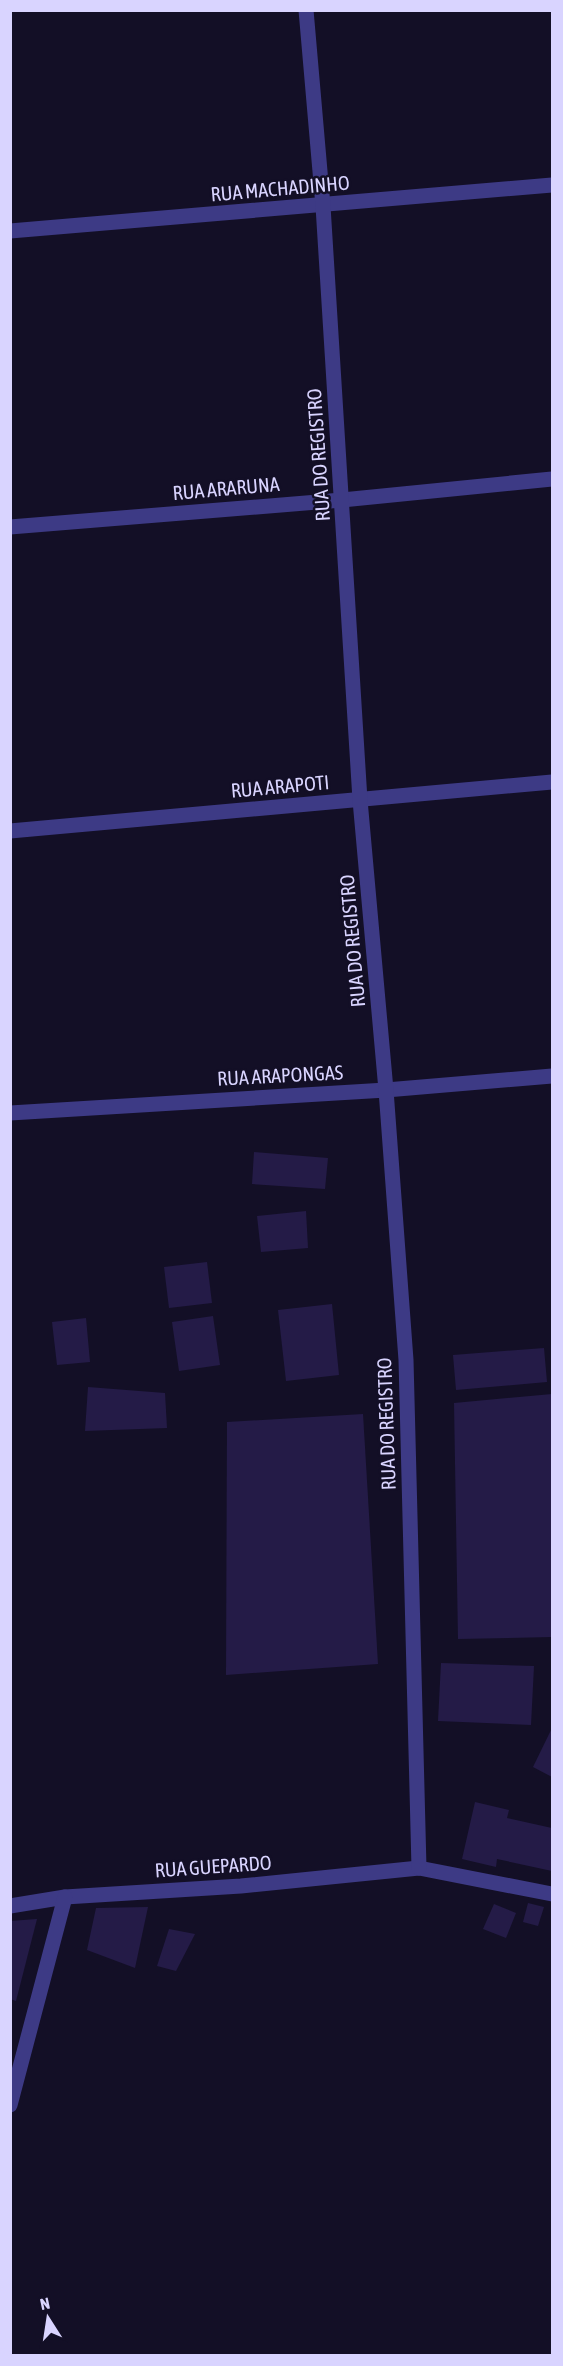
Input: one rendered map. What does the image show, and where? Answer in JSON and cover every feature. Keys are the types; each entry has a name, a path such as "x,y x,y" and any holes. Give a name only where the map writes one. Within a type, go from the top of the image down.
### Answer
{"street":[{"name":"RUA DO REGISTRO","path":"306,10 323,206 360,800 386,1090 406,1360 419,1868"},
{"name":"RUA MACHADINHO","path":"10,231 552,185"},
{"name":"RUA ARARUNA","path":"10,527 342,500 552,479"},
{"name":"RUA ARAPOTI","path":"10,831 552,782"},
{"name":"RUA ARAPONGAS","path":"10,1113 386,1090 552,1076"},
{"name":"RUA GUEPARDO","path":"10,1906 66,1897 241,1886 419,1868 552,1894"},
{"path":"10,2105 66,1897"}],"building":[{"path":"254,1152 328,1158 325,1189 252,1184"},
{"path":"306,1211 308,1248 261,1252 257,1216"},
{"path":"207,1262 212,1303 169,1308 164,1267"},
{"path":"332,1304 339,1375 286,1381 278,1310"},
{"path":"213,1316 220,1365 179,1371 172,1322"},
{"path":"86,1318 90,1362 57,1365 52,1322"},
{"path":"544,1348 547,1382 456,1390 453,1355"},
{"path":"88,1387 165,1393 167,1428 85,1431"},
{"path":"552,1394 552,1637 458,1639 454,1403"},
{"path":"363,1414 378,1664 226,1675 227,1422"},
{"path":"441,1663 534,1666 531,1725 438,1721"},
{"path":"552,1728 552,1777 533,1767"},
{"path":"475,1802 509,1810 507,1818 552,1828 552,1871 497,1859 496,1867 462,1859"},
{"path":"528,1903 544,1907 538,1926 523,1922"},
{"path":"494,1904 516,1913 506,1938 483,1929"},
{"path":"148,1907 135,1968 87,1950 96,1908"},
{"path":"37,1919 16,2001 10,1999 10,1921"},
{"path":"169,1929 195,1934 176,1971 157,1966"}]}
